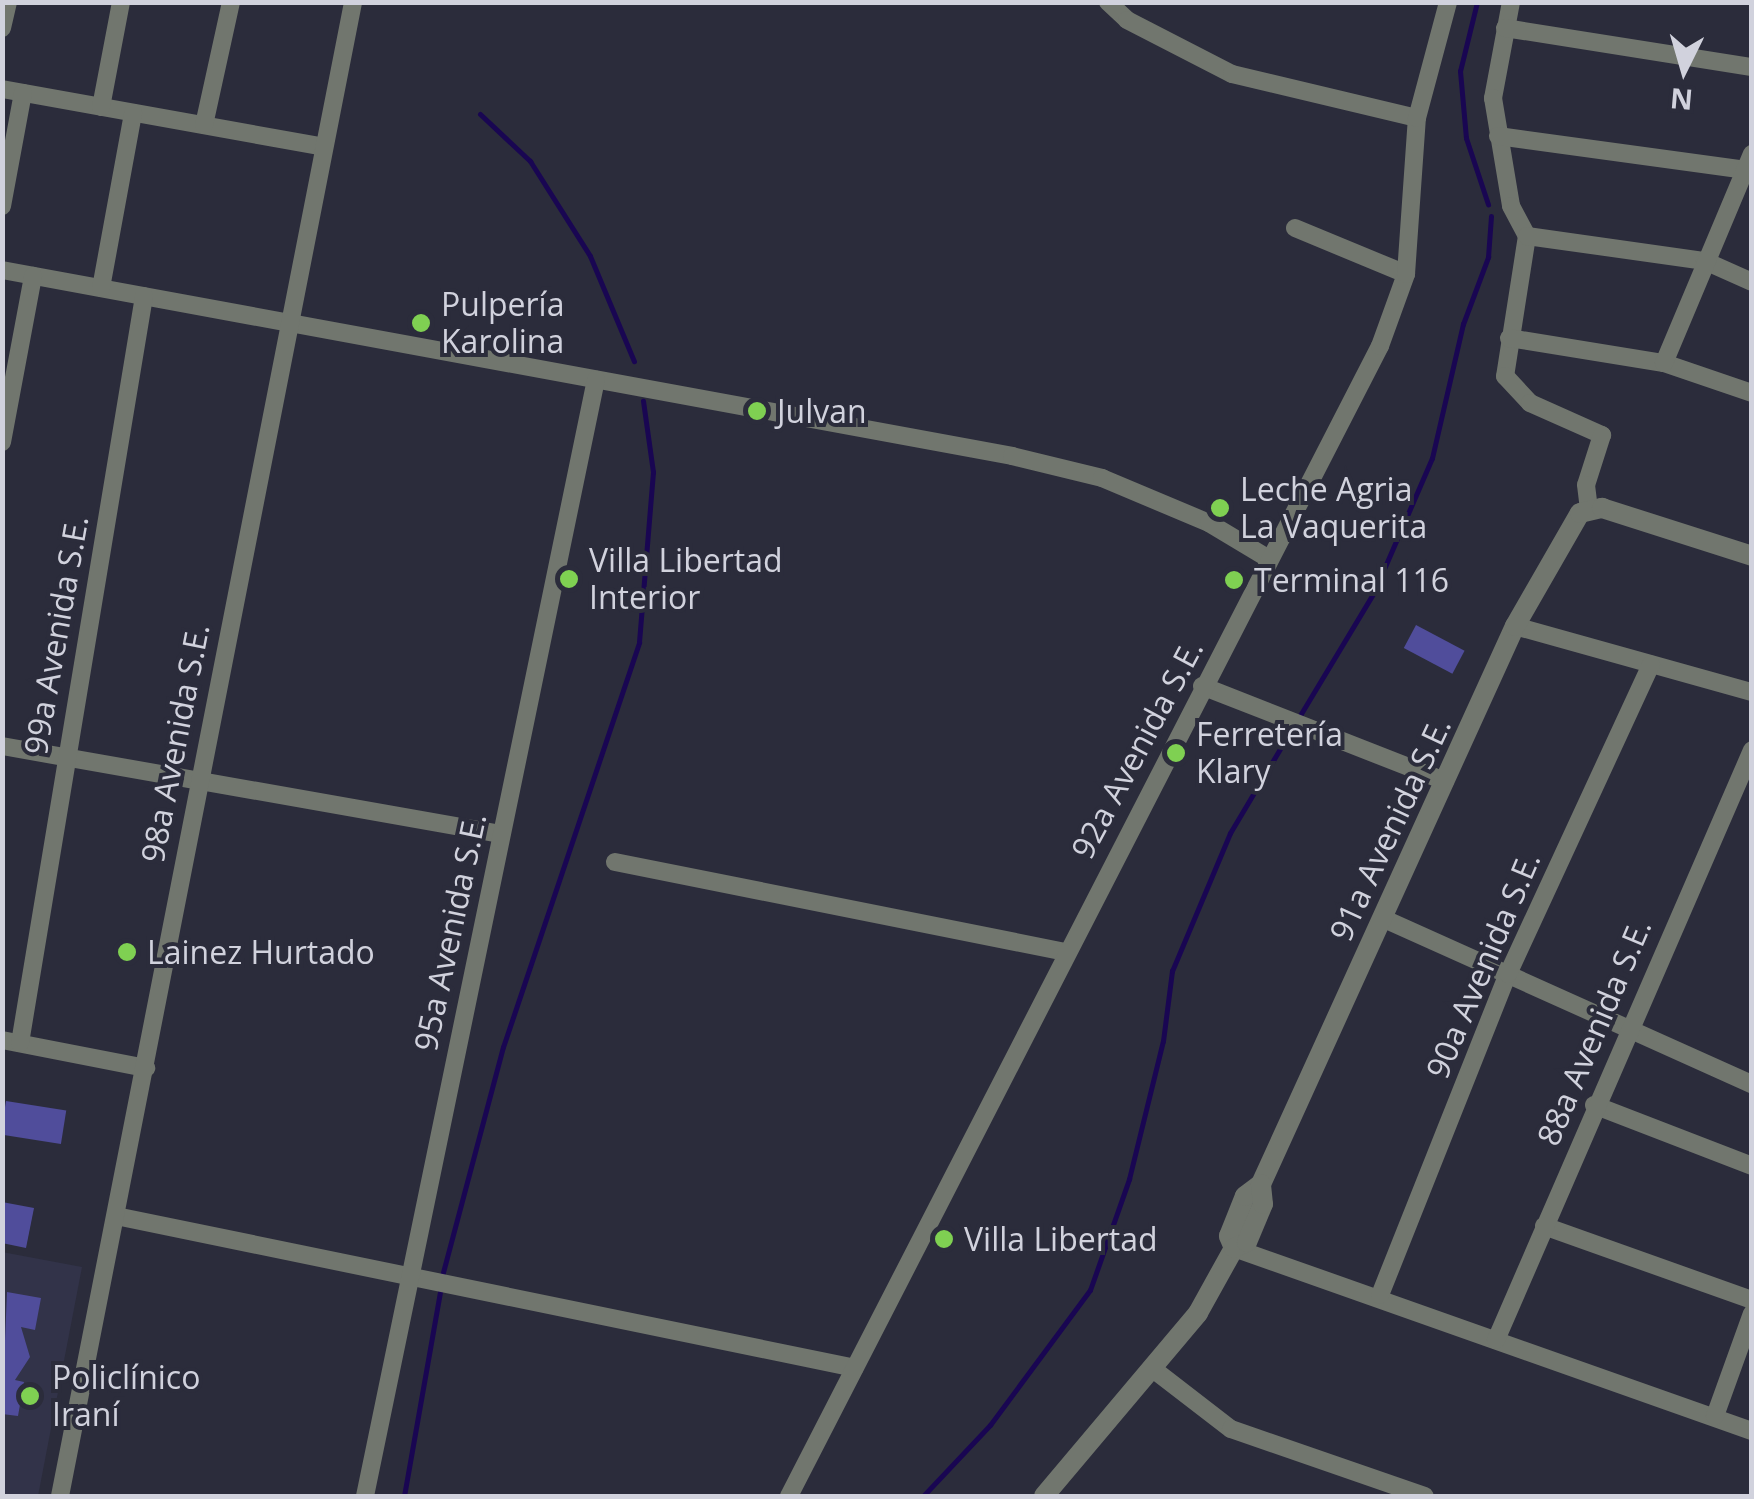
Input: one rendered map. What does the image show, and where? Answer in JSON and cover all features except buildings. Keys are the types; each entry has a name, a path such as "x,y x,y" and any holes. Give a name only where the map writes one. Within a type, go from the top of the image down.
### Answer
{"street":[{"path":"2,28 8,2"},
{"path":"101,107 121,2"},
{"path":"204,126 231,2"},
{"name":"98a Avenida S.E.","path":"60,1496 146,1068 197,780 287,322 354,2"},
{"path":"1108,2 1127,20 1232,74 1417,118"},
{"name":"92a Avenida S.E.","path":"790,1496 854,1368 917,1259 1064,952 1380,346 1406,274 1417,118 1448,2"},
{"path":"1511,2 1493,98 1511,206 1527,236 1505,376 1530,403 1602,435 1586,485 1589,508 1752,556"},
{"path":"1505,28 1752,68"},
{"path":"2,89 324,147"},
{"path":"2,206 23,93"},
{"path":"101,288 133,112"},
{"path":"1498,136 1750,164 1664,363"},
{"path":"1295,228 1406,274"},
{"path":"1527,236 1705,261 1752,282"},
{"path":"2,270 927,438 1102,478 1209,524 1269,559"},
{"path":"2,442 33,276"},
{"name":"99a Avenida S.E.","path":"11,1042 65,757 144,296"},
{"path":"1509,338 1664,363 1752,393"},
{"name":"95a Avenida S.E.","path":"365,1496 596,380"},
{"name":"91a Avenida S.E.","path":"1044,1496 1198,1313 1234,1248 1247,1242 1262,1204 1261,1184 1515,626 1580,513 1589,508"},
{"path":"1515,626 1752,692"},
{"name":"90a Avenida S.E.","path":"1380,1295 1508,974 1651,664"},
{"path":"1202,686 1445,780"},
{"path":"2,746 501,834"},
{"name":"88a Avenida S.E.","path":"1496,1340 1626,1027 1752,750"},
{"path":"615,862 1064,952"},
{"path":"1382,918 1752,1084"},
{"path":"11,1042 146,1068"},
{"path":"1594,1105 1752,1166"},
{"path":"116,1216 409,1280 854,1368"},
{"path":"1544,1226 1752,1300"},
{"path":"1234,1248 1380,1295 1752,1430"},
{"path":"1715,1416 1752,1313"},
{"path":"1153,1369 1232,1429 1425,1496"}],"shaded area":[{"name":"Policlínico Iraní","path":"2,1252 82,1267 38,1496 3,1496"}],"waterway":[{"path":"1477,2 1460,71 1466,138 1488,204"},
{"path":"480,114 530,161 590,256 634,361"},
{"path":"1299,717 1374,592 1432,458 1463,324 1488,257 1491,216"},
{"path":"442,1276 503,1047 639,642 653,472 643,401"},
{"path":"923,1496 990,1425 1090,1290 1129,1179 1163,1041 1172,971 1230,833 1293,727"},
{"path":"404,1496 441,1287"}],"place":[{"name":"Pulpería Karolina","path":"421,323"},
{"name":"Julvan","path":"757,411"},
{"name":"Leche Agria La Vaquerita","path":"1220,508"},
{"name":"Villa Libertad Interior","path":"569,579"},
{"name":"Terminal 116","path":"1234,580"},
{"name":"Ferretería Klary","path":"1176,753"},
{"name":"Lainez Hurtado","path":"127,952"},
{"name":"Villa Libertad","path":"944,1239"},
{"name":"Policlínico Iraní","path":"30,1396"}]}
